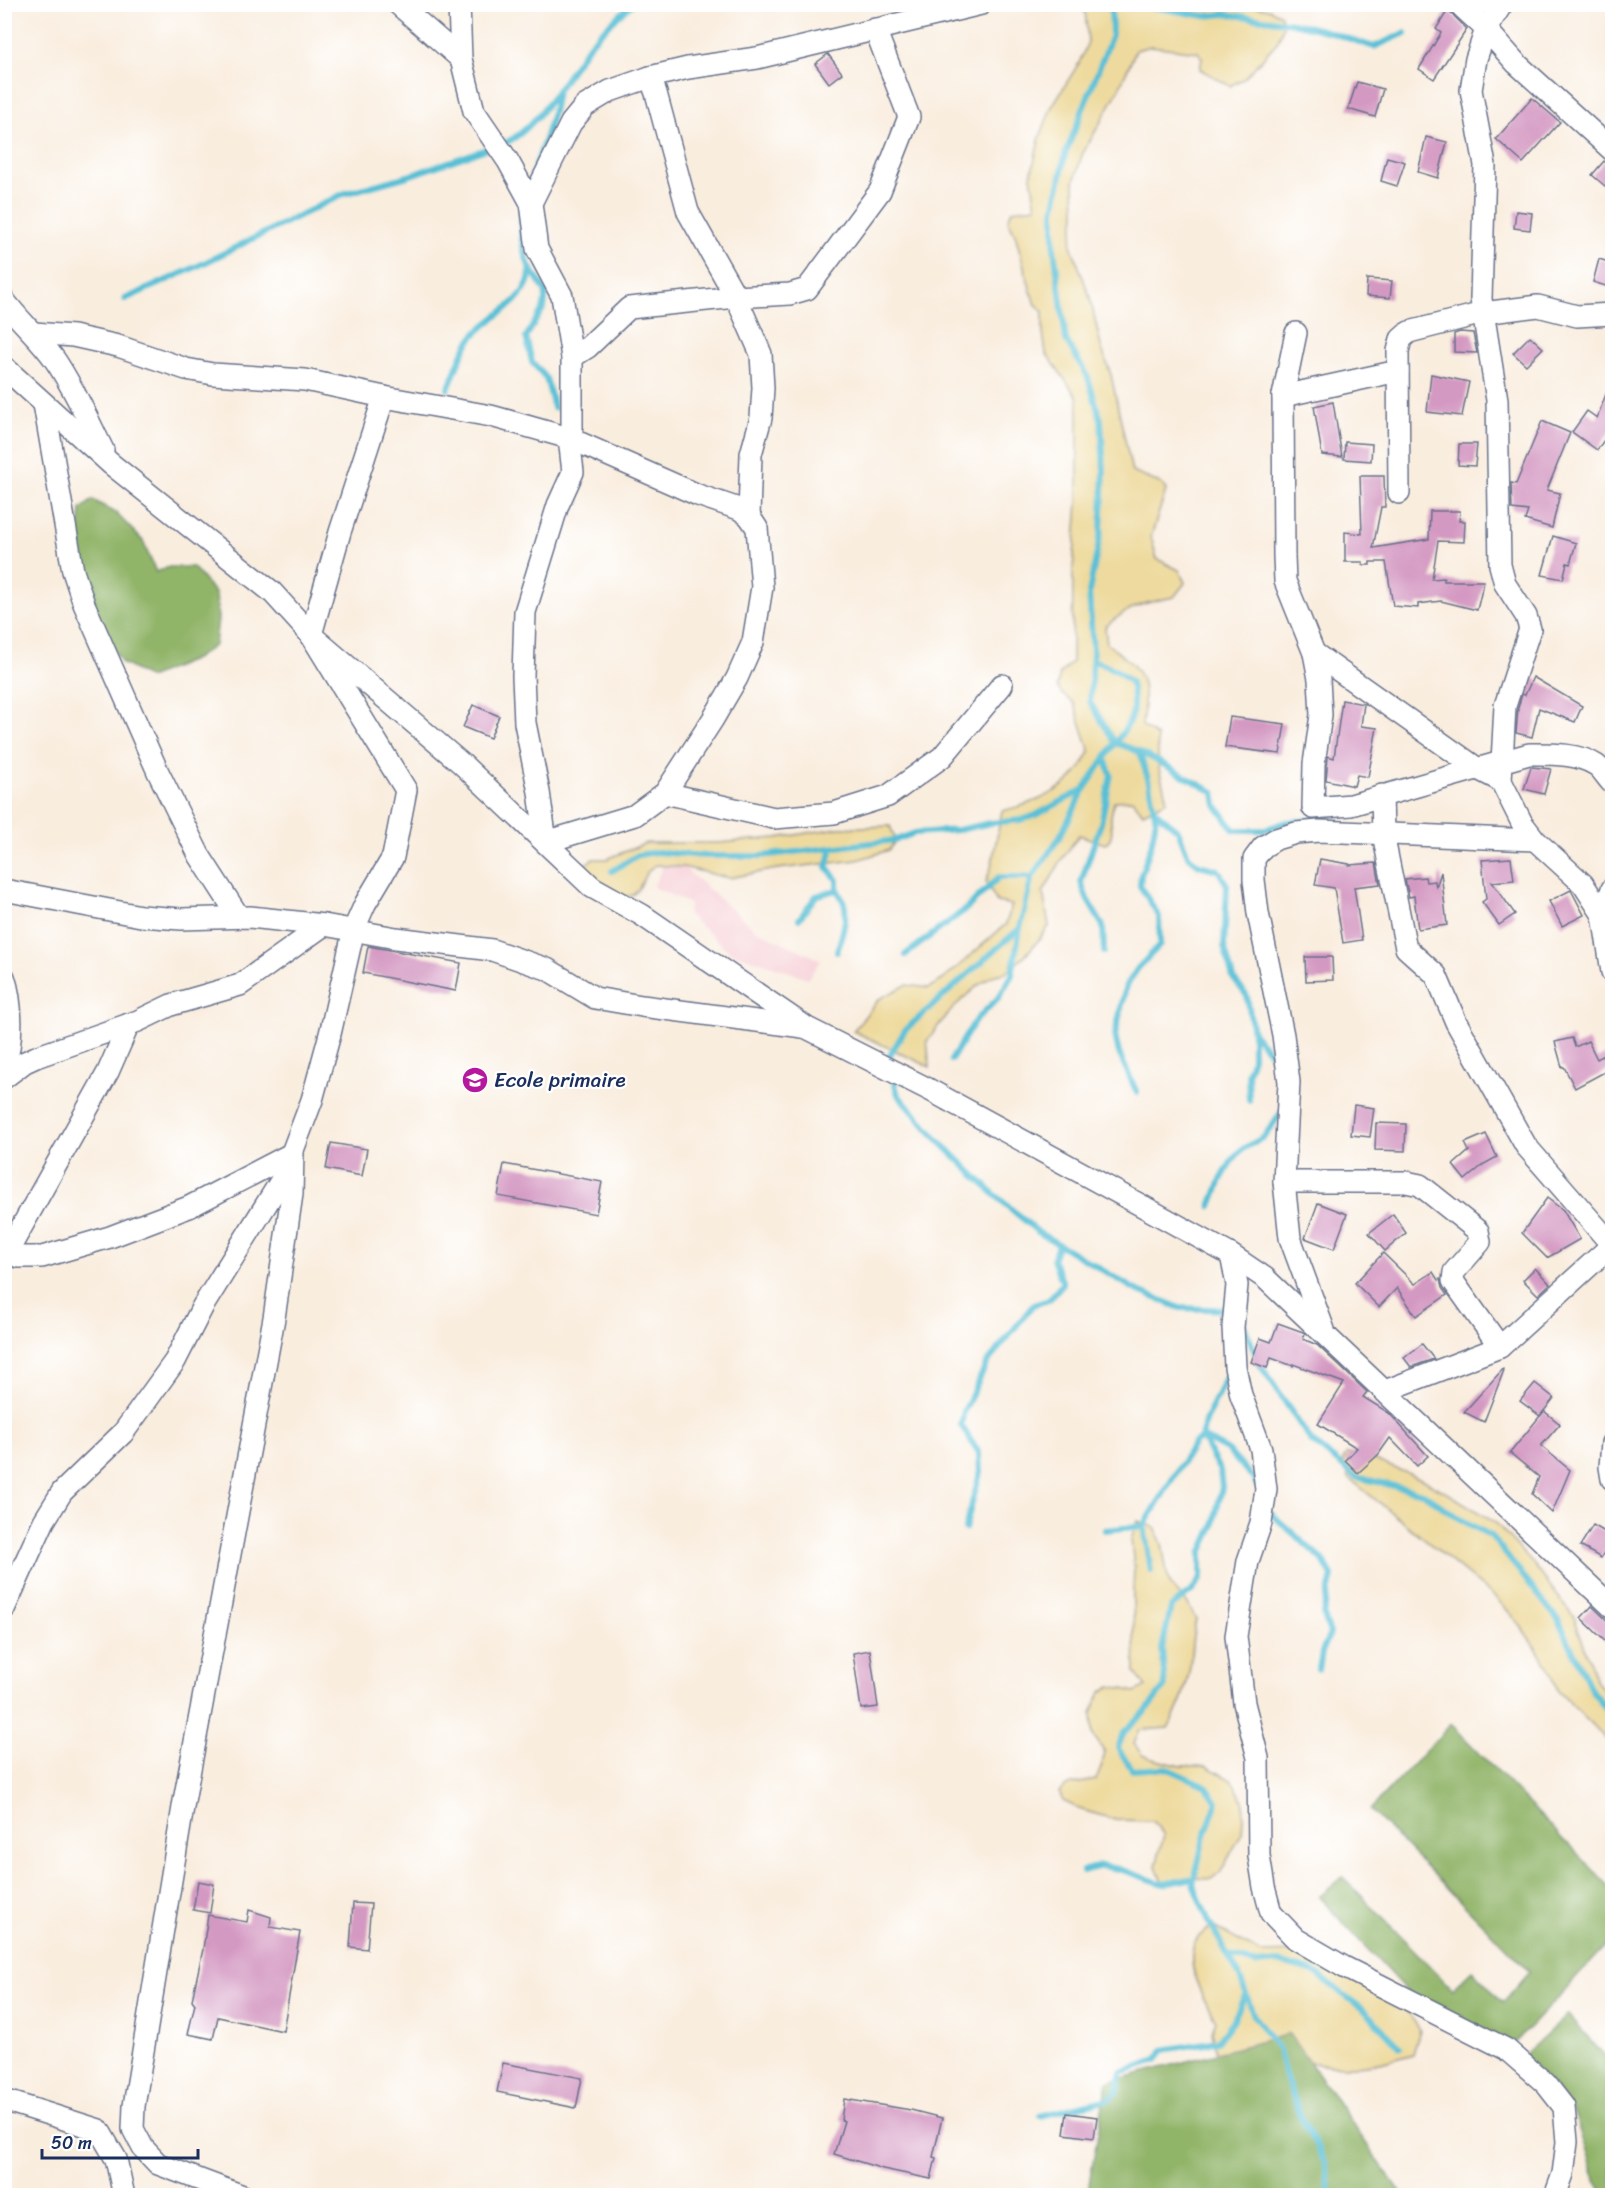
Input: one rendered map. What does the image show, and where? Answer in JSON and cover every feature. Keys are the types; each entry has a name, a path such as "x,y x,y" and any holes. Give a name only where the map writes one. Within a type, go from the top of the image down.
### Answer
{"street":[{"path":"398,4 461,59"},
{"path":"459,4 461,59 474,111 508,161 531,203 537,249 562,296 572,357 572,433 569,438 573,472 558,505 525,612 523,676 525,723 546,842"},
{"path":"531,203 571,123 585,106 610,91 650,77 688,68 757,58 981,4"},
{"path":"1459,4 1486,29 1516,63 1612,150"},
{"path":"1502,4 1486,29 1476,59 1471,90 1485,165 1481,299 1497,400 1500,565 1505,584 1526,616 1530,629 1505,706 1501,772 1522,823 1535,840 1583,884 1608,914"},
{"path":"572,357 588,347 629,308 790,294 807,289 880,191 909,117 875,29"},
{"path":"650,77 657,93 688,212 736,297 760,354 763,388 761,418 751,454 749,516"},
{"path":"4,300 16,317 34,333 56,361 111,464"},
{"path":"1399,493 1398,351 1401,339 1409,332 1483,313 1538,306 1577,316 1612,314"},
{"path":"34,333 73,336 118,346 186,369 213,374 305,380 491,416 569,438 698,495 739,509 749,516 757,528 762,587 753,642 737,678 665,793 635,815 546,842"},
{"path":"1296,333 1283,396 1286,581 1314,653 1319,679 1320,715 1314,764 1313,808 1351,805 1478,769 1501,772 1530,754 1551,754 1583,759 1598,766 1612,783"},
{"path":"4,366 111,464 272,592 311,635 462,764 592,886 642,915 807,1028 928,1089 1231,1255 1265,1278 1612,1608"},
{"path":"1283,396 1398,371"},
{"path":"4,1610 44,1521 62,1492 123,1433 175,1362 203,1306 282,1179 312,1101 354,929 365,904 393,857 406,790 311,635 340,532 384,397"},
{"path":"44,404 73,570 84,604 199,855 238,917"},
{"path":"1314,653 1478,769"},
{"path":"665,793 774,818 834,813 888,796 942,757 1002,685"},
{"path":"1382,795 1383,834 1406,948 1436,975 1456,1023 1526,1146 1612,1245 1500,1347 1385,1391"},
{"path":"1325,1334 1290,1238 1284,1182 1289,1082 1283,1035 1258,913 1254,859 1263,847 1276,839 1296,833 1319,831 1535,840"},
{"path":"1612,889 1608,914 1612,972"},
{"path":"4,890 141,916 181,920 238,917 324,925 396,938 492,950 547,969 595,998 807,1028"},
{"path":"4,1078 25,1062 36,1057 129,1024 171,1005 240,985 324,925"},
{"path":"4,977 9,991 10,1022 8,1057 4,1065"},
{"path":"129,1024 108,1072 6,1252 19,1257 42,1257 110,1237 189,1207 293,1153"},
{"path":"243,2196 158,2164 143,2148 133,2129 134,2106 182,1812 274,1318 292,1194 293,1153"},
{"path":"1284,1182 1406,1182 1420,1185 1478,1231 1480,1242 1454,1272 1453,1281 1500,1347"},
{"path":"1231,1255 1237,1285 1233,1327 1235,1367 1241,1395 1261,1449 1266,1489 1261,1523 1248,1561 1236,1636 1244,1703 1258,1758 1259,1856 1271,1913 1296,1939 1506,2049 1546,2085 1564,2107 1566,2142 1563,2174 1555,2196"},
{"path":"1612,1443 1610,1467 1612,1479"},
{"path":"4,2100 99,2130 116,2159 124,2196"}],"shaded area":[{"path":"663,866 683,867 756,930 821,960 808,978 730,952 687,914 690,904 653,887"}],"green space":[{"path":"93,500 116,513 143,541 156,572 169,567 193,567 216,594 218,619 215,645 195,659 149,678 122,663 84,604 73,571 84,559 79,530 81,509"},
{"path":"1451,1724 1612,1889 1612,1940 1509,2049 1412,1997 1319,1897 1343,1877 1452,1989 1472,1970 1503,2003 1530,1972 1370,1810"},
{"path":"1568,2015 1612,2064 1612,2195 1604,2195 1593,2174 1573,2110 1524,2056"},
{"path":"1290,2034 1402,2195 1087,2196 1107,2082"}],"sand":[{"path":"1076,5 1247,5 1269,9 1281,15 1283,27 1278,41 1245,78 1230,86 1200,69 1202,58 1198,52 1151,46 1136,50 1118,91 1082,155 1074,182 1075,215 1071,245 1090,298 1101,346 1111,375 1132,472 1162,484 1166,490 1151,537 1157,559 1179,570 1185,583 1174,597 1137,606 1105,627 1107,644 1130,662 1141,678 1144,697 1142,726 1157,737 1159,769 1167,801 1143,813 1133,800 1114,801 1111,834 1105,844 1079,835 1043,893 1049,926 1019,961 1005,972 981,983 940,1024 927,1041 930,1067 853,1031 879,999 906,985 929,988 944,979 1006,924 1012,905 997,902 986,882 992,864 1002,811 1030,803 1055,791 1074,776 1090,752 1074,703 1057,687 1060,674 1072,662 1073,570 1078,502 1078,398 1046,353 1043,312 1034,302 1015,234 1008,220 1012,210 1036,207 1031,176 1039,140 1051,108 1079,63 1088,42 1085,11"},
{"path":"890,826 896,840 889,850 857,860 777,869 729,878 683,867 655,865 646,874 634,894 621,897 588,882 585,864 593,859 607,859 646,843 719,843 777,838 838,828"},
{"path":"1347,1454 1362,1455 1419,1478 1497,1524 1534,1565 1574,1617 1597,1682 1612,1699 1612,1745 1558,1691 1548,1666 1518,1622 1496,1598 1349,1478 1343,1460"},
{"path":"1138,1521 1155,1528 1162,1544 1168,1579 1188,1604 1196,1620 1187,1680 1172,1721 1168,1728 1140,1730 1134,1744 1142,1755 1152,1759 1181,1766 1206,1766 1232,1780 1244,1803 1242,1833 1220,1873 1212,1879 1194,1878 1163,1884 1156,1866 1164,1835 1153,1821 1117,1820 1082,1810 1063,1801 1059,1792 1068,1785 1096,1780 1105,1752 1093,1735 1092,1713 1101,1692 1111,1686 1135,1692 1146,1686 1135,1673 1134,1567 1131,1539"},
{"path":"1212,1926 1261,1953 1306,1952 1404,2007 1420,2030 1413,2054 1385,2062 1350,2066 1309,2062 1289,2034 1217,2053 1212,2032 1216,2021 1196,1981 1192,1959 1197,1939"}],"building":[{"path":"1448,10 1467,29 1434,79 1419,69 1441,33 1436,29"},
{"path":"828,54 842,73 829,83 815,64"},
{"path":"1357,82 1383,89 1375,117 1348,109"},
{"path":"1532,98 1560,122 1523,163 1496,139"},
{"path":"1426,137 1447,142 1438,178 1418,172"},
{"path":"1387,157 1405,162 1397,186 1381,181"},
{"path":"1604,161 1612,168 1612,192 1592,175"},
{"path":"1516,211 1532,213 1530,230 1514,228"},
{"path":"1599,259 1612,263 1612,288 1593,282"},
{"path":"1367,279 1392,281 1390,298 1366,296"},
{"path":"1473,333 1477,353 1454,352 1454,334"},
{"path":"1530,336 1543,348 1526,365 1513,353"},
{"path":"1431,374 1469,382 1462,416 1427,412"},
{"path":"1611,381 1612,429 1597,450 1572,432 1587,411 1597,418"},
{"path":"1333,402 1342,457 1322,455 1314,406"},
{"path":"1542,421 1570,433 1547,490 1560,493 1552,528 1525,520 1528,511 1512,509 1511,483 1516,484"},
{"path":"1345,442 1372,444 1371,461 1344,459"},
{"path":"1459,444 1477,444 1475,466 1458,465"},
{"path":"1360,476 1384,476 1385,507 1381,507 1373,548 1429,539 1430,511 1460,511 1459,521 1465,521 1464,542 1438,541 1432,579 1484,581 1477,610 1441,601 1418,604 1418,608 1393,606 1386,562 1370,562 1370,565 1363,565 1363,562 1345,562 1345,532 1362,534"},
{"path":"1553,536 1576,543 1563,579 1542,575"},
{"path":"1533,677 1582,706 1575,722 1539,708 1532,737 1516,733 1518,708 1522,694 1525,695"},
{"path":"1342,700 1364,704 1361,726 1377,728 1368,777 1357,775 1354,786 1326,780 1328,756 1334,758"},
{"path":"473,705 499,716 490,738 463,727"},
{"path":"1230,717 1285,724 1280,754 1225,747"},
{"path":"1531,767 1551,769 1544,794 1524,789"},
{"path":"1511,858 1514,880 1492,882 1515,914 1499,925 1482,902 1486,899 1482,860"},
{"path":"1320,859 1349,865 1376,863 1380,884 1354,887 1362,940 1343,943 1334,888 1315,885"},
{"path":"1441,872 1447,925 1418,929 1414,896 1409,897 1405,879 1425,877 1426,882 1435,881 1436,888"},
{"path":"1571,890 1584,915 1562,926 1549,901"},
{"path":"368,946 461,963 456,991 363,973"},
{"path":"1305,957 1332,957 1333,980 1306,981"},
{"path":"1572,1038 1575,1047 1588,1041 1597,1059 1612,1051 1612,1068 1575,1088 1562,1067 1555,1042"},
{"path":"1354,1105 1374,1108 1370,1137 1351,1135"},
{"path":"1376,1123 1406,1124 1405,1151 1375,1150"},
{"path":"1486,1134 1497,1157 1484,1164 1465,1180 1453,1165 1469,1151 1465,1143"},
{"path":"331,1143 367,1149 362,1176 326,1169"},
{"path":"504,1164 602,1182 596,1214 498,1196"},
{"path":"1547,1198 1563,1210 1580,1239 1547,1258 1522,1233"},
{"path":"1318,1203 1347,1214 1334,1249 1305,1238"},
{"path":"1393,1214 1406,1233 1385,1251 1369,1233"},
{"path":"1383,1253 1415,1284 1433,1272 1438,1280 1440,1279 1447,1295 1416,1316 1397,1288 1379,1307 1355,1283"},
{"path":"1535,1268 1550,1284 1538,1295 1523,1280"},
{"path":"1278,1323 1305,1333 1303,1339 1317,1345 1367,1392 1363,1397 1389,1413 1428,1456 1417,1466 1390,1438 1378,1455 1358,1473 1345,1460 1357,1448 1318,1424 1344,1383 1271,1358 1267,1368 1251,1362 1260,1338 1271,1342"},
{"path":"1422,1344 1434,1359 1411,1367 1404,1358"},
{"path":"1503,1369 1484,1422 1464,1412"},
{"path":"1535,1383 1554,1398 1540,1416 1520,1401"},
{"path":"1544,1411 1560,1424 1541,1446 1570,1470 1552,1513 1532,1494 1539,1477 1510,1453"},
{"path":"1593,1525 1612,1536 1601,1558 1580,1546"},
{"path":"1592,1606 1612,1625 1612,1648 1581,1618"},
{"path":"870,1650 878,1707 861,1709 853,1653"},
{"path":"198,1881 214,1884 210,1913 193,1910"},
{"path":"353,1903 371,1904 367,1949 350,1947"},
{"path":"249,1910 271,1917 270,1927 300,1932 283,2031 218,2017 213,2039 188,2034 195,2004 192,2000 208,1915 247,1922"},
{"path":"503,2063 582,2078 576,2108 497,2092"},
{"path":"844,2099 911,2110 942,2118 933,2157 936,2158 931,2179 883,2169 834,2154 844,2121 841,2120"},
{"path":"1067,2113 1097,2117 1094,2138 1064,2134"}],"waterway":[{"path":"502,144 514,138 538,116 593,41 632,4"},
{"path":"889,1065 887,1060 905,1030 1020,928 1032,877 1059,838 1085,788 1115,743 1090,702 1093,652 1089,592 1101,532 1104,472 1101,420 1087,375 1066,340 1054,248 1054,211 1065,155 1112,35 1111,4"},
{"path":"1134,4 1205,16 1225,14 1293,23 1374,47 1405,33"},
{"path":"529,186 549,126 557,90"},
{"path":"125,299 198,266 343,194 408,176 492,147"},
{"path":"448,389 469,342 475,334 517,299 528,282 530,270 521,234 524,205"},
{"path":"531,269 546,292 544,307 526,337 532,362 546,378 554,408"},
{"path":"1093,660 1117,671 1131,682 1132,715 1115,743 1153,759 1214,792 1216,805 1234,830 1263,830 1287,822 1329,819"},
{"path":"1137,1093 1119,1053 1115,1035 1126,986 1138,968 1160,945 1159,916 1140,886 1156,820 1148,778 1139,752"},
{"path":"1104,952 1103,926 1087,899 1081,882 1101,823 1111,775 1105,759"},
{"path":"612,871 638,855 657,852 705,856 761,856 896,840 915,833 958,830 1021,820 1036,815 1085,789"},
{"path":"1153,809 1178,830 1188,856 1199,865 1218,870 1227,885 1224,946 1233,978 1247,996 1253,1032 1280,1066"},
{"path":"832,848 827,867 837,880 845,913 837,952"},
{"path":"905,955 966,909 999,877 1032,877"},
{"path":"799,919 816,896 836,890"},
{"path":"951,1060 975,1021 999,997 1012,975 1020,928"},
{"path":"1249,1100 1248,1072 1253,1057 1253,1032"},
{"path":"893,1078 898,1095 939,1141 995,1195 1038,1232 1136,1290 1180,1308 1232,1310"},
{"path":"1211,1206 1231,1162 1241,1150 1264,1137 1280,1114"},
{"path":"965,1529 980,1473 979,1453 961,1425 964,1411 987,1363 1033,1305 1049,1300 1063,1283 1053,1260 1058,1245"},
{"path":"1242,1320 1259,1363 1311,1441 1356,1477 1423,1493 1460,1519 1491,1536 1559,1621 1592,1691 1612,1717"},
{"path":"1227,1375 1205,1421 1202,1437 1220,1471 1222,1487 1213,1527 1201,1553 1201,1578 1192,1591 1171,1607 1162,1649 1165,1686 1146,1711 1124,1732 1118,1748 1132,1770 1165,1768 1206,1786 1217,1802 1204,1838 1193,1884 1208,1920 1239,1975 1254,2016 1278,2049 1286,2078 1303,2122 1325,2162 1330,2196"},
{"path":"1105,1530 1144,1526 1194,1443 1202,1437 1227,1450 1255,1480 1256,1485"},
{"path":"1267,1510 1323,1560 1332,1576 1323,1614 1330,1633 1322,1652 1319,1669"},
{"path":"1144,1526 1151,1571"},
{"path":"1083,1871 1101,1866 1119,1869 1163,1884 1194,1878"},
{"path":"1228,1955 1257,1964 1278,1962 1314,1972 1364,2010 1400,2047"},
{"path":"1040,2116 1109,2099 1118,2091 1121,2072 1157,2060 1163,2050 1218,2041 1233,2021 1246,1994"}],"place":[{"name":"Ecole primaire","path":"475,1080"}]}
